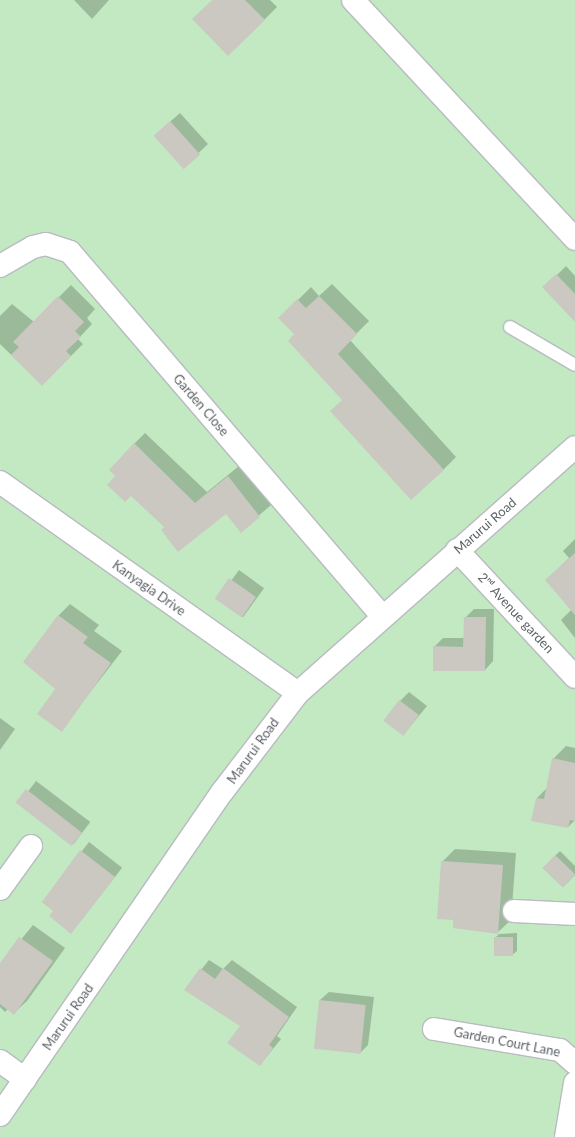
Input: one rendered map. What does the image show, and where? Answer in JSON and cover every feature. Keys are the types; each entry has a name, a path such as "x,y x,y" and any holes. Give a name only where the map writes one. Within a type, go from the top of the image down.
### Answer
{"street":[{"path":"353,0 575,240"},
{"name":"Garden Close","path":"0,266 32,247 46,244 70,252 382,616"},
{"name":"Marurui Road","path":"0,1115 223,791 298,693 382,616 575,447"},
{"name":"Kanyagia Drive","path":"0,482 298,693"},
{"name":"2ⁿᵈ Avenue garden","path":"457,550 575,677"},
{"path":"0,889 30,846"},
{"path":"514,911 575,914"},
{"name":"Garden Court Lane","path":"434,1029 560,1050 575,1063"},
{"path":"0,1061 25,1079"},
{"path":"566,1137 575,1083"}],"lane":[{"path":"510,327 575,365"}],"green space":[{"path":"0,0 575,0 575,1137 0,1137"}],"building":[{"path":"212,0 245,0 265,20 228,56 192,19"},
{"path":"170,121 200,154 184,169 154,136"},
{"path":"556,274 575,294 575,322 542,287"},
{"path":"58,296 84,322 75,331 81,337 66,351 71,356 42,386 11,355 19,347 13,342"},
{"path":"319,296 357,334 338,354 444,470 411,500 330,411 342,400 288,341 294,334 278,318 297,299 306,308"},
{"path":"134,443 195,503 228,476 260,517 241,533 226,514 178,552 161,530 164,527 131,496 125,502 107,485 115,476 109,470"},
{"path":"575,553 575,615 545,580"},
{"path":"229,578 256,597 242,617 215,598"},
{"path":"58,615 88,637 83,643 111,663 62,732 37,714 55,689 23,662"},
{"path":"464,617 486,617 485,671 433,671 433,646 463,647"},
{"path":"399,700 419,715 403,736 383,721"},
{"path":"552,758 575,763 575,821 570,820 568,828 531,821 536,798 544,799"},
{"path":"26,789 82,833 71,846 16,802"},
{"path":"80,850 115,877 71,934 49,916 53,911 42,902"},
{"path":"555,855 575,874 563,887 542,868"},
{"path":"441,861 503,865 498,934 453,928 453,920 437,919"},
{"path":"19,937 53,961 14,1015 0,1004 0,963"},
{"path":"494,937 513,937 513,956 494,956"},
{"path":"200,968 215,979 223,968 289,1017 269,1045 273,1048 260,1066 227,1043 240,1026 184,990"},
{"path":"319,1000 366,1005 361,1054 314,1049"}]}
